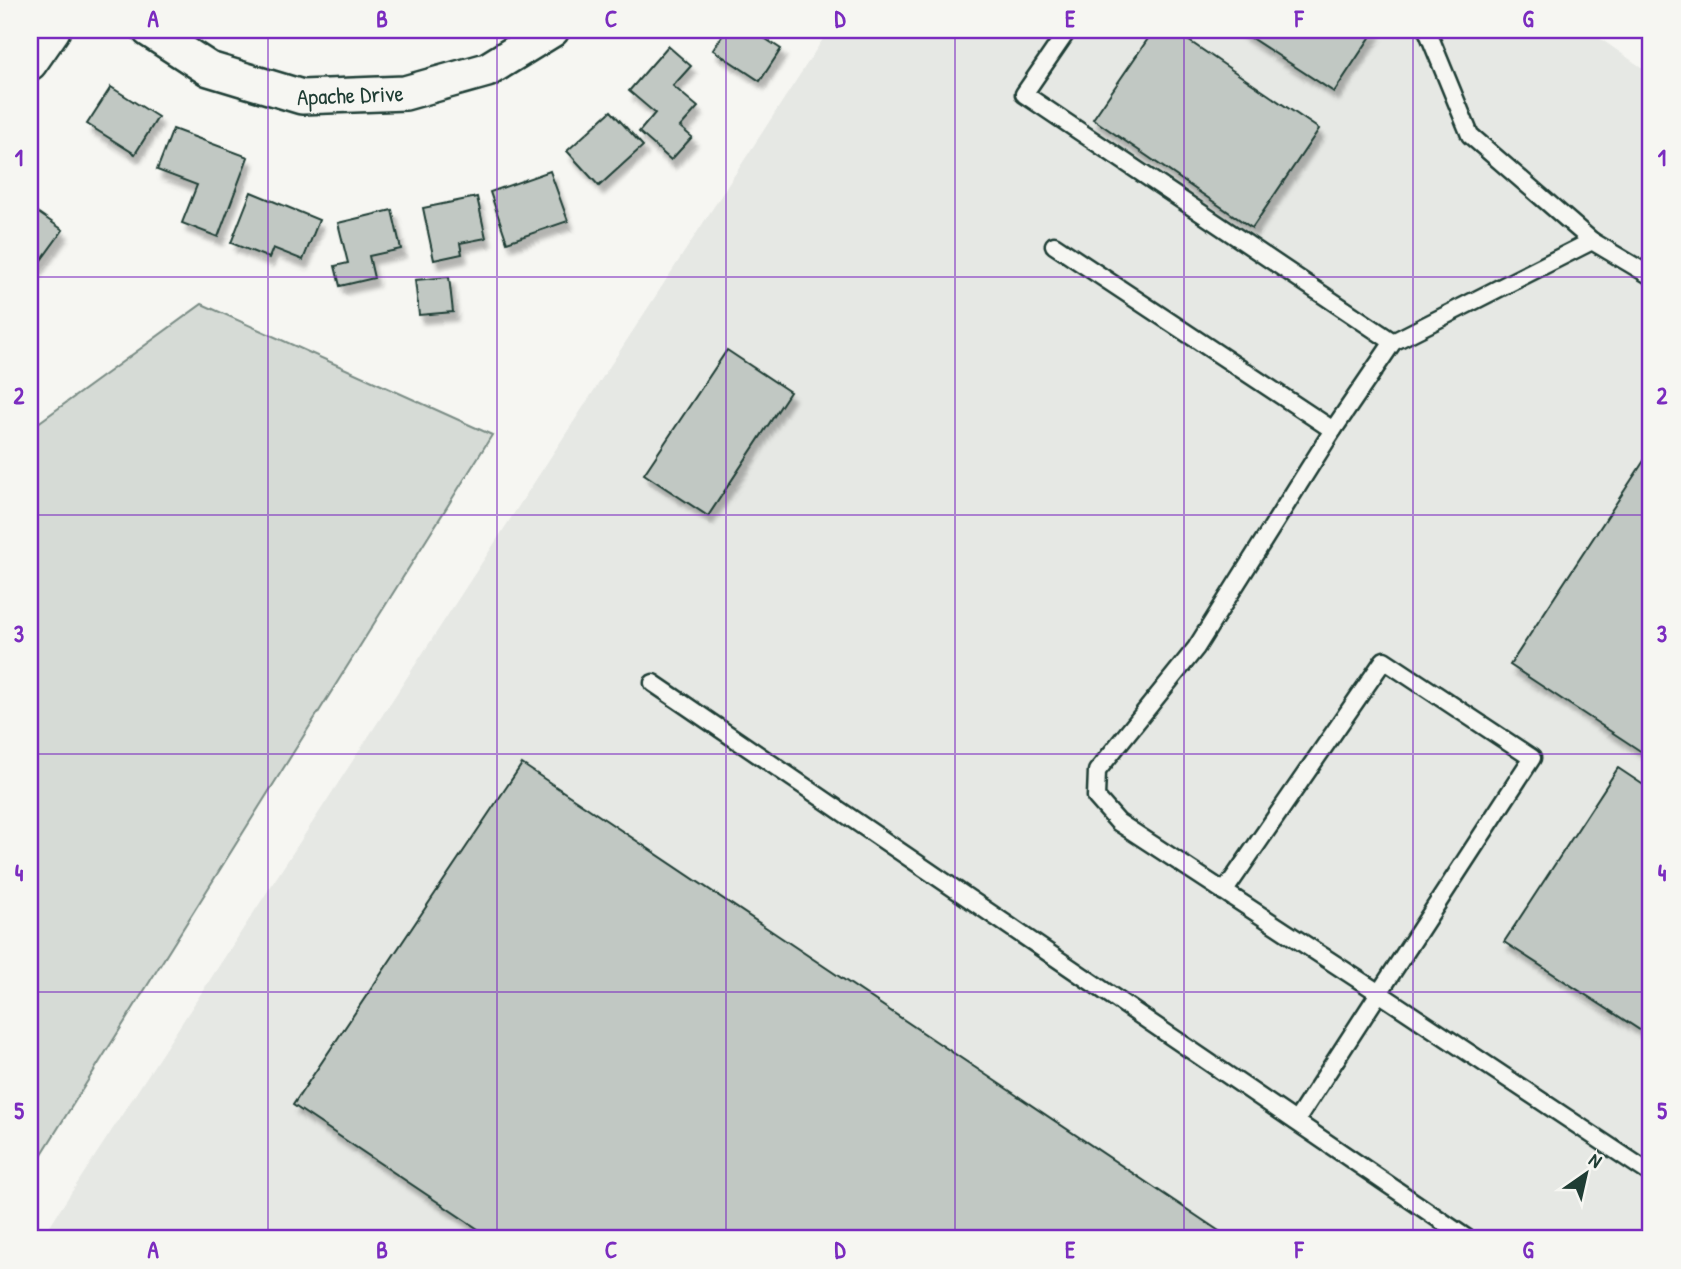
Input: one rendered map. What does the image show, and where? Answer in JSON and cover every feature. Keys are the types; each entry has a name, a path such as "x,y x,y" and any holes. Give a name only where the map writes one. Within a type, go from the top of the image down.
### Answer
{"street":[{"path":"30,63 53,30"},
{"name":"Apache Drive","path":"149,30 209,69 302,97 405,93 487,70 552,30"}],"lane":[{"path":"1068,30 1024,94 1393,342"},
{"path":"1427,30 1470,135 1592,241 1651,275"},
{"path":"1592,241 1393,342 1332,430 1196,648 1097,771 1096,797 1118,821 1651,1174"},
{"path":"1054,245 1332,430"},
{"path":"1224,892 1384,660 1532,758 1296,1121"},
{"path":"653,683 1468,1239"}],"shaded area":[{"path":"829,30 1588,30 1651,74 1651,1239 41,1239"},
{"path":"202,304 492,435 30,1173 30,429"}],"building":[{"path":"726,30 752,30 781,49 760,81 713,50"},
{"path":"1154,30 1173,30 1319,129 1252,228 1093,119"},
{"path":"1239,30 1375,30 1334,92"},
{"path":"668,46 691,66 673,86 698,107 680,127 692,137 671,160 639,132 655,113 629,91"},
{"path":"111,87 158,117 135,154 87,124"},
{"path":"611,111 643,146 599,186 567,151"},
{"path":"173,129 248,157 218,237 182,223 197,185 157,170"},
{"path":"550,171 568,221 507,242 490,192"},
{"path":"251,192 319,220 303,260 273,248 269,258 231,243"},
{"path":"477,197 486,238 460,243 462,254 434,260 423,208"},
{"path":"30,207 63,230 31,274 30,273"},
{"path":"392,210 401,249 369,256 374,278 340,286 335,266 348,263 338,223"},
{"path":"449,277 453,312 419,315 415,280"},
{"path":"727,350 790,392 708,516 644,474"},
{"path":"1651,450 1651,758 1510,665"},
{"path":"522,764 1231,1239 493,1239 293,1105"},
{"path":"1618,768 1651,790 1651,1026 1646,1034 1504,942"}]}
